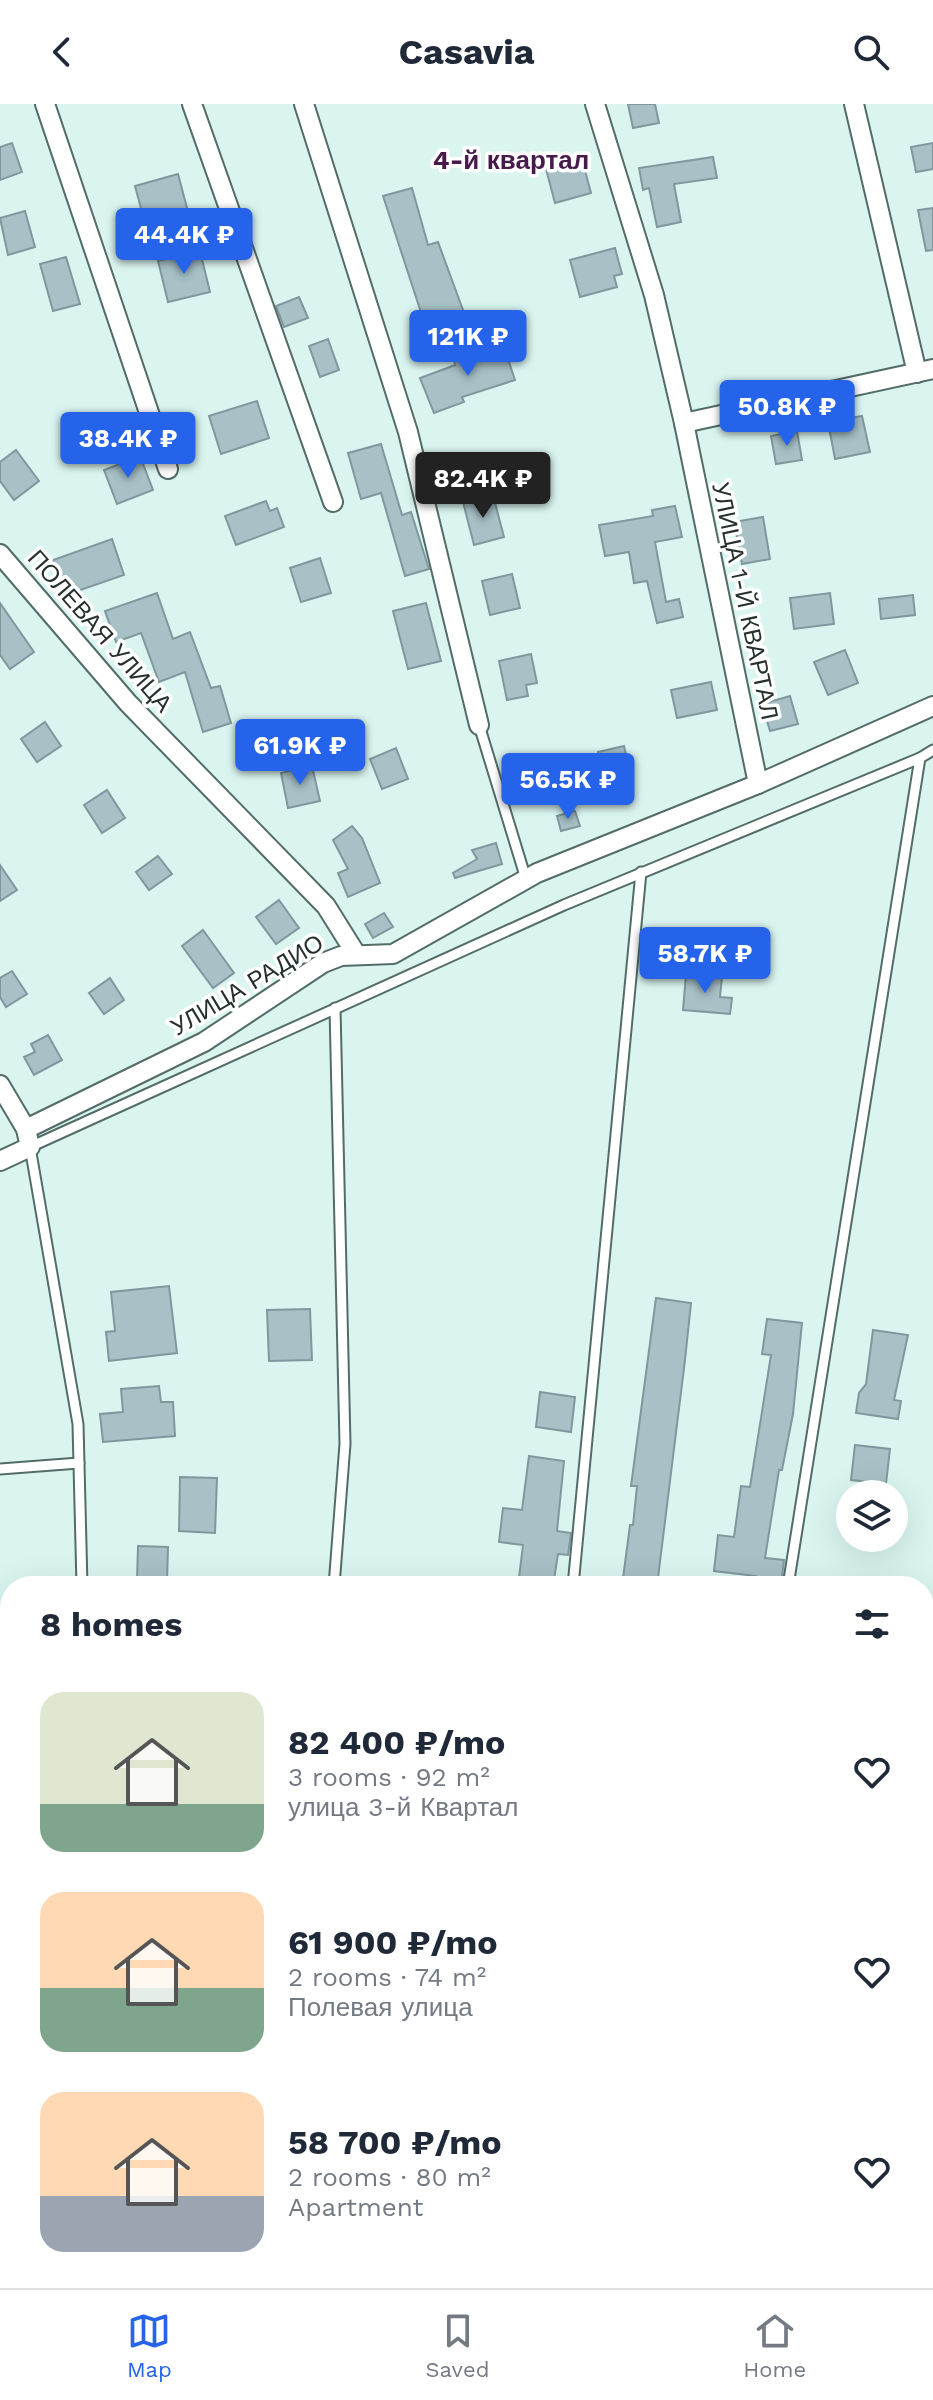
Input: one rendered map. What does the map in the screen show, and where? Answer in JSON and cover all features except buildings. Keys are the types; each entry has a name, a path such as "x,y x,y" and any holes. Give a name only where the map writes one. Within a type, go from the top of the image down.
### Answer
{"street":[{"path":"45,104 168,469"},
{"path":"192,104 333,502"},
{"path":"304,104 408,432 479,725"},
{"name":"УЛИЦА 1-Й КВАРТАЛ","path":"595,104 654,295 684,423 758,784"},
{"path":"684,423 925,371 854,104"},
{"name":"ПОЛЕВАЯ УЛИЦА","path":"0,554 128,703 326,906 356,954"},
{"name":"УЛИЦА РАДИО","path":"0,1161 28,1138 204,1042 323,963 356,954 393,954 526,879 758,784 933,706"},
{"path":"0,1085 28,1138"}],"lane":[{"path":"479,725 526,879"},
{"path":"82,1576 78,1424 28,1138 335,1008 641,872 933,750"},
{"path":"790,1576 920,758"},
{"path":"574,1576 641,872"},
{"path":"335,1008 345,1444 335,1576"},
{"path":"0,1469 79,1463"}],"district":[{"name":"4-й квартал","path":"511,160"}]}
